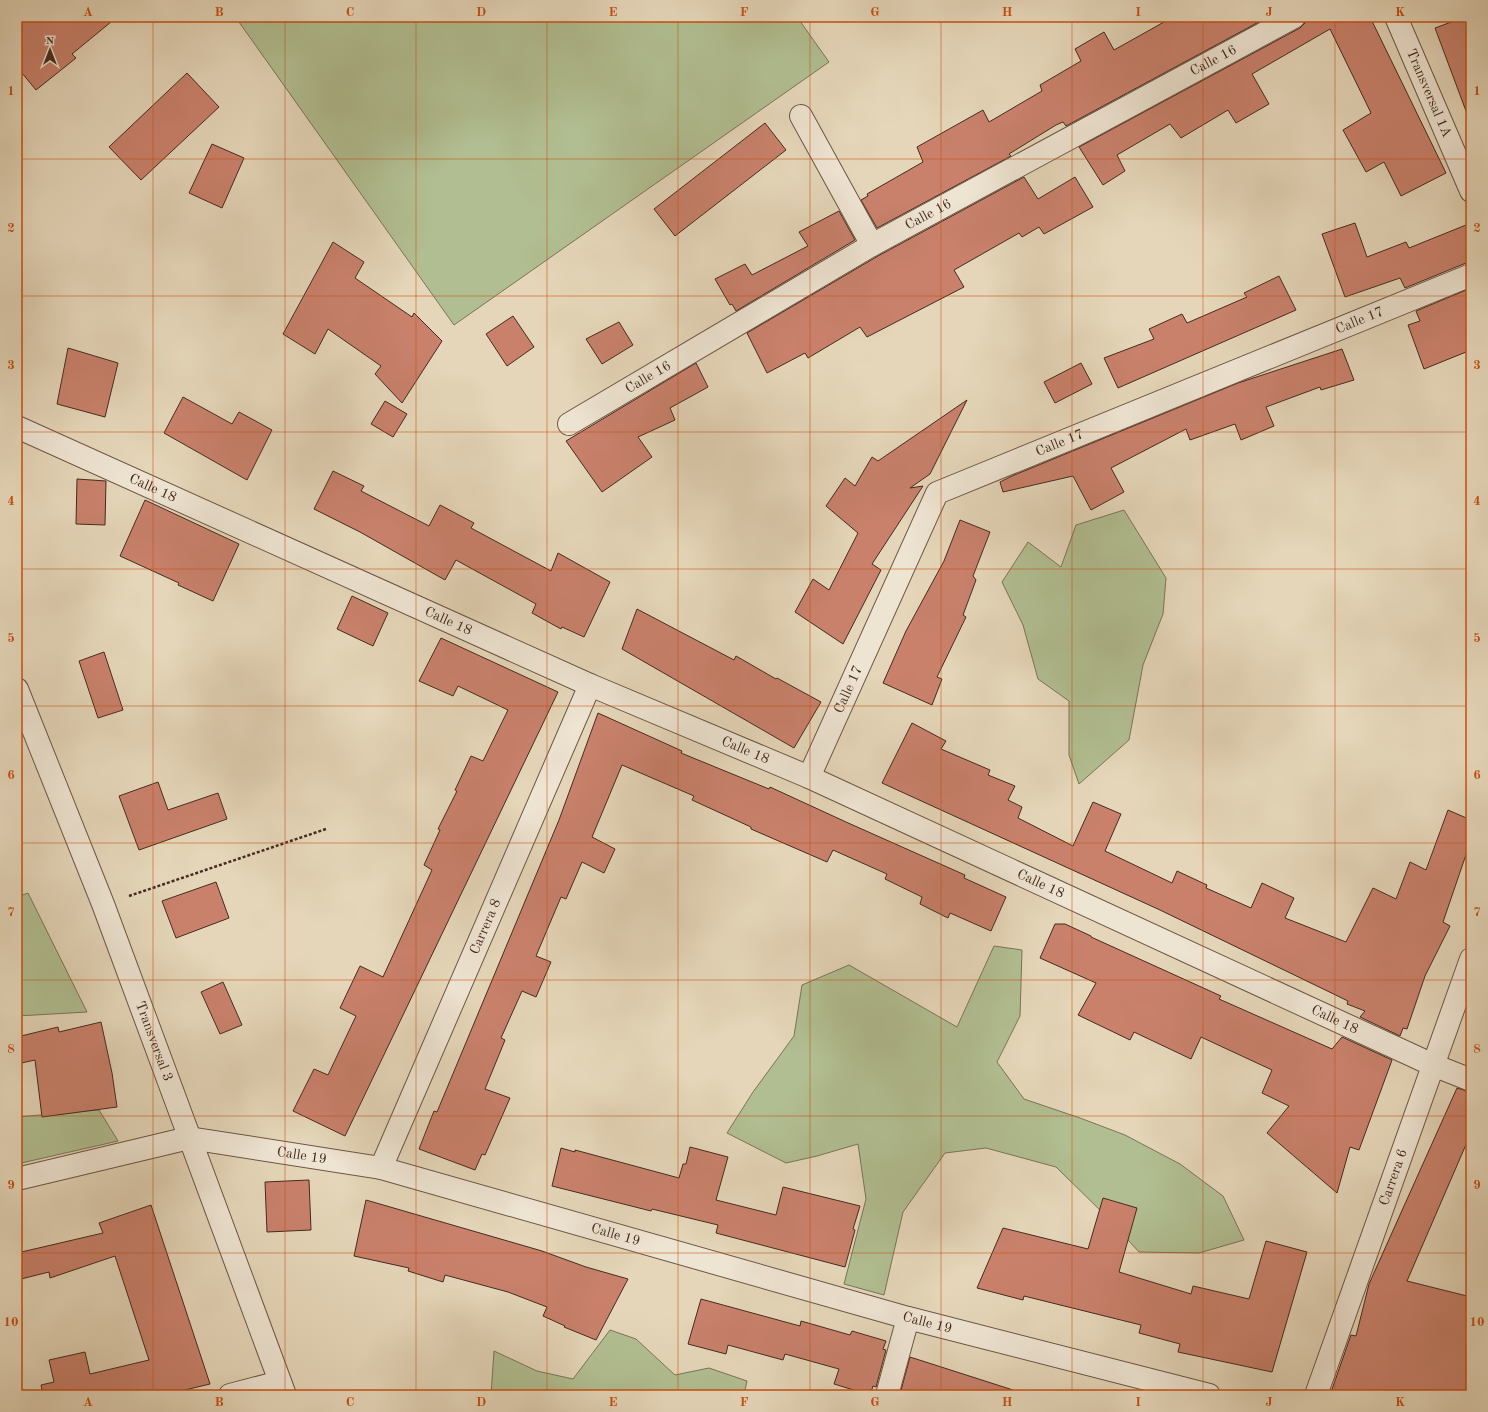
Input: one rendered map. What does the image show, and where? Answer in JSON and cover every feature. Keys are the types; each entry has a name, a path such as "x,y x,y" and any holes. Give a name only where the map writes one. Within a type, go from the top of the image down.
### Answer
{"street":[{"name":"Calle 16","path":"570,424 872,245 1294,17"},
{"name":"Transversal 1A","path":"1396,17 1471,191"},
{"path":"801,116 872,245"},
{"name":"Calle 17","path":"809,777 937,494 1471,275"},
{"name":"Calle 18","path":"17,427 590,685 809,777 1434,1065 1471,1080"},
{"name":"Carrera 8","path":"382,1168 590,685"},
{"name":"Transversal 3","path":"17,689 103,904 283,1388"},
{"name":"Carrera 6","path":"1316,1395 1471,959"},
{"name":"Calle 19","path":"17,1179 189,1138 382,1168 908,1318 1209,1395"},
{"path":"888,1395 908,1318"},
{"path":"230,1395 283,1388"}],"path":[{"path":"128,896 326,828"}],"green space":[{"path":"246,17 797,17 829,62 454,325 239,22"},
{"path":"1124,510 1166,578 1163,614 1143,665 1129,740 1079,784 1069,755 1069,701 1038,679 1023,625 1002,582 1028,542 1061,567 1076,525"},
{"path":"28,893 87,1012 17,1016 17,897"},
{"path":"994,946 1022,950 1020,1016 997,1062 1024,1099 1125,1135 1180,1164 1223,1196 1244,1240 1199,1253 1139,1252 1106,1216 1056,1167 986,1148 945,1153 903,1212 884,1295 844,1284 866,1199 858,1144 786,1163 727,1133 753,1092 794,1036 802,985 849,965 957,1027"},
{"path":"99,1110 118,1141 17,1164 17,1117"},
{"path":"610,1330 636,1339 675,1375 709,1368 747,1381 744,1395 491,1395 494,1351 537,1371 573,1379"}],"building":[{"path":"28,17 117,17 72,54 76,58 36,90 17,67 17,26"},
{"path":"1173,17 1268,17 1066,126 1063,122 1056,125 1009,154 1011,156 877,228 861,200 868,196 867,194 923,162 917,147 983,110 989,122 1042,91 1040,85 1081,61 1075,49 1104,32 1114,50"},
{"path":"1306,17 1370,17 1446,173 1401,196 1384,162 1366,172 1343,130 1371,113 1330,29 1252,74 1269,104 1236,123 1228,110 1181,138 1170,124 1117,155 1125,171 1103,185 1079,147 1300,28 1305,23"},
{"path":"1465,17 1471,17 1471,118 1469,119 1435,28"},
{"path":"187,73 219,107 141,180 109,147"},
{"path":"765,123 786,150 675,236 654,209"},
{"path":"212,144 244,158 222,208 189,193"},
{"path":"1024,177 1038,199 1075,177 1093,207 1044,234 1039,227 1022,237 1019,233 954,270 964,287 867,337 860,327 808,358 805,353 767,373 747,333 878,256"},
{"path":"839,211 855,240 736,311 732,304 730,305 715,279 745,264 752,275 808,246 799,232"},
{"path":"1355,223 1367,257 1406,242 1409,248 1471,223 1471,263 1466,263 1405,288 1400,278 1345,297 1322,234"},
{"path":"333,242 364,262 355,278 412,317 414,313 442,341 402,403 375,374 381,366 328,329 315,354 283,334"},
{"path":"1279,276 1296,310 1118,388 1104,358 1154,339 1149,329 1182,314 1187,323 1247,297 1244,293"},
{"path":"1471,288 1471,350 1424,369 1408,325 1420,321 1416,311"},
{"path":"513,316 534,347 507,366 486,334"},
{"path":"619,322 633,345 602,364 586,339"},
{"path":"68,348 118,363 105,417 57,404"},
{"path":"1342,349 1354,380 1321,390 1320,387 1266,407 1274,426 1241,440 1235,424 1190,440 1186,429 1111,468 1124,492 1091,510 1073,476 1003,492 1000,482 1012,476 1238,383"},
{"path":"696,363 708,387 670,408 675,420 638,437 652,457 602,492 566,441"},
{"path":"1081,363 1092,384 1055,403 1044,382"},
{"path":"183,397 232,424 239,412 272,430 247,480 164,433"},
{"path":"967,400 930,474 910,488 923,486 872,564 881,570 843,644 795,612 813,579 829,590 858,533 826,506 845,478 855,486 872,457 878,461"},
{"path":"385,401 407,414 393,437 371,424"},
{"path":"333,471 364,486 361,491 429,526 440,505 474,523 471,528 551,571 558,553 610,582 584,637 562,627 561,629 532,613 536,604 456,560 445,580 360,532 314,509"},
{"path":"77,479 106,481 105,525 76,524"},
{"path":"145,500 239,544 213,601 178,585 179,583 120,556"},
{"path":"960,520 990,532 973,576 976,580 963,615 966,617 937,677 942,679 932,705 883,683 906,631 944,561"},
{"path":"352,596 388,613 373,646 337,629"},
{"path":"637,609 734,660 736,656 821,702 794,748 622,649"},
{"path":"441,638 558,692 345,1136 293,1111 314,1069 328,1075 356,1016 340,1008 360,966 383,977 432,870 424,865 440,830 438,829 457,791 455,790 471,756 483,761 508,710 458,686 453,696 419,681"},
{"path":"104,652 123,710 98,718 79,661"},
{"path":"598,713 682,751 681,753 769,789 770,787 965,875 964,878 1006,897 991,931 950,913 948,918 920,904 922,897 885,879 887,874 833,850 827,862 751,829 751,827 692,800 694,796 622,765 592,837 615,849 604,873 582,862 566,899 561,897 536,956 551,962 536,997 522,991 501,1038 505,1040 485,1089 510,1098 485,1155 482,1154 475,1170 419,1149 434,1111 437,1112 559,820"},
{"path":"912,723 946,741 941,749 990,770 988,775 1015,786 1008,800 1022,807 1018,818 1073,846 1093,802 1121,814 1105,851 1172,883 1177,871 1207,885 1206,888 1251,908 1262,883 1294,898 1285,918 1346,942 1373,888 1396,899 1410,862 1426,870 1448,810 1471,820 1471,840 1443,922 1450,926 1425,976 1407,1029 1403,1028 1400,1036 1360,1017 1365,1011 1347,1004 1348,1001 1160,910 882,783"},
{"path":"158,782 168,810 218,793 227,819 139,850 119,796"},
{"path":"216,882 229,918 176,938 162,901"},
{"path":"1055,924 1065,924 1221,996 1219,999 1332,1049 1342,1037 1392,1060 1359,1150 1350,1147 1337,1193 1267,1133 1289,1106 1262,1093 1272,1070 1201,1037 1191,1059 1134,1032 1130,1040 1078,1015 1096,983 1040,958"},
{"path":"223,982 242,1025 220,1034 201,992"},
{"path":"101,1022 112,1073 117,1107 42,1117 35,1060 17,1064 17,1037 58,1027 59,1032"},
{"path":"1457,1088 1471,1092 1471,1133 1407,1281 1471,1297 1471,1395 1330,1395 1351,1335 1356,1336 1369,1284"},
{"path":"690,1147 728,1157 716,1200 776,1215 783,1187 860,1206 853,1229 855,1230 845,1267 716,1233 718,1225 652,1209 651,1211 552,1186 561,1148 575,1152 575,1150 679,1178 683,1164 686,1164"},
{"path":"309,1180 311,1230 267,1232 265,1182"},
{"path":"1103,1198 1137,1208 1119,1272 1191,1294 1193,1286 1249,1299 1266,1241 1307,1252 1272,1372 1178,1352 1180,1344 1139,1333 1141,1325 1024,1296 1023,1300 977,1288 1003,1228 1088,1249"},
{"path":"366,1200 542,1251 586,1267 628,1279 596,1340 564,1327 565,1326 543,1316 547,1307 508,1292 445,1275 443,1282 408,1271 409,1268 354,1256"},
{"path":"151,1205 210,1384 164,1395 43,1395 41,1385 54,1382 49,1360 85,1352 90,1374 149,1360 115,1256 50,1278 49,1272 17,1280 17,1253 103,1233 99,1223"},
{"path":"701,1299 800,1326 801,1321 850,1335 852,1331 886,1341 883,1349 886,1350 876,1387 873,1386 870,1395 834,1384 839,1369 785,1354 783,1360 728,1345 726,1354 688,1344"},
{"path":"910,1357 1013,1390 1012,1395 900,1394"}]}
